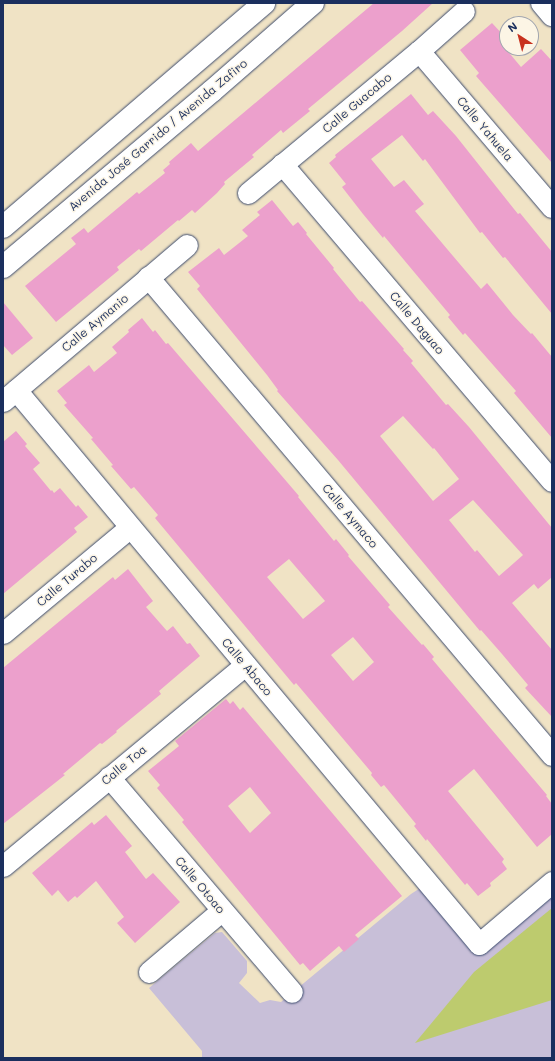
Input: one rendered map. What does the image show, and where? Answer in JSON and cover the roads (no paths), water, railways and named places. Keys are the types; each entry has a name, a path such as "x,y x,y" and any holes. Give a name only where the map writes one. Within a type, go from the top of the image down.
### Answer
{"main road":[{"path":"3,227 264,3"},
{"name":"Avenida José Garrido / Avenida Zafiro","path":"3,267 212,92 313,3"},
{"path":"542,3 552,14"}],"street":[{"name":"Calle Guacabo","path":"248,193 419,51 464,11"},
{"name":"Calle Yahuela","path":"419,51 552,207"},
{"name":"Calle Daguao","path":"282,164 552,481"},
{"name":"Calle Aymanio","path":"9,395 187,245"},
{"name":"Calle Aymaco","path":"148,278 552,755"},
{"name":"Calle Abaco","path":"9,395 130,527 479,944 552,882"},
{"name":"Calle Turabo","path":"3,634 130,527"},
{"name":"Calle Toa","path":"3,866 245,664"},
{"name":"Calle Otoao","path":"109,777 292,992"},
{"path":"149,972 222,911"}]}
